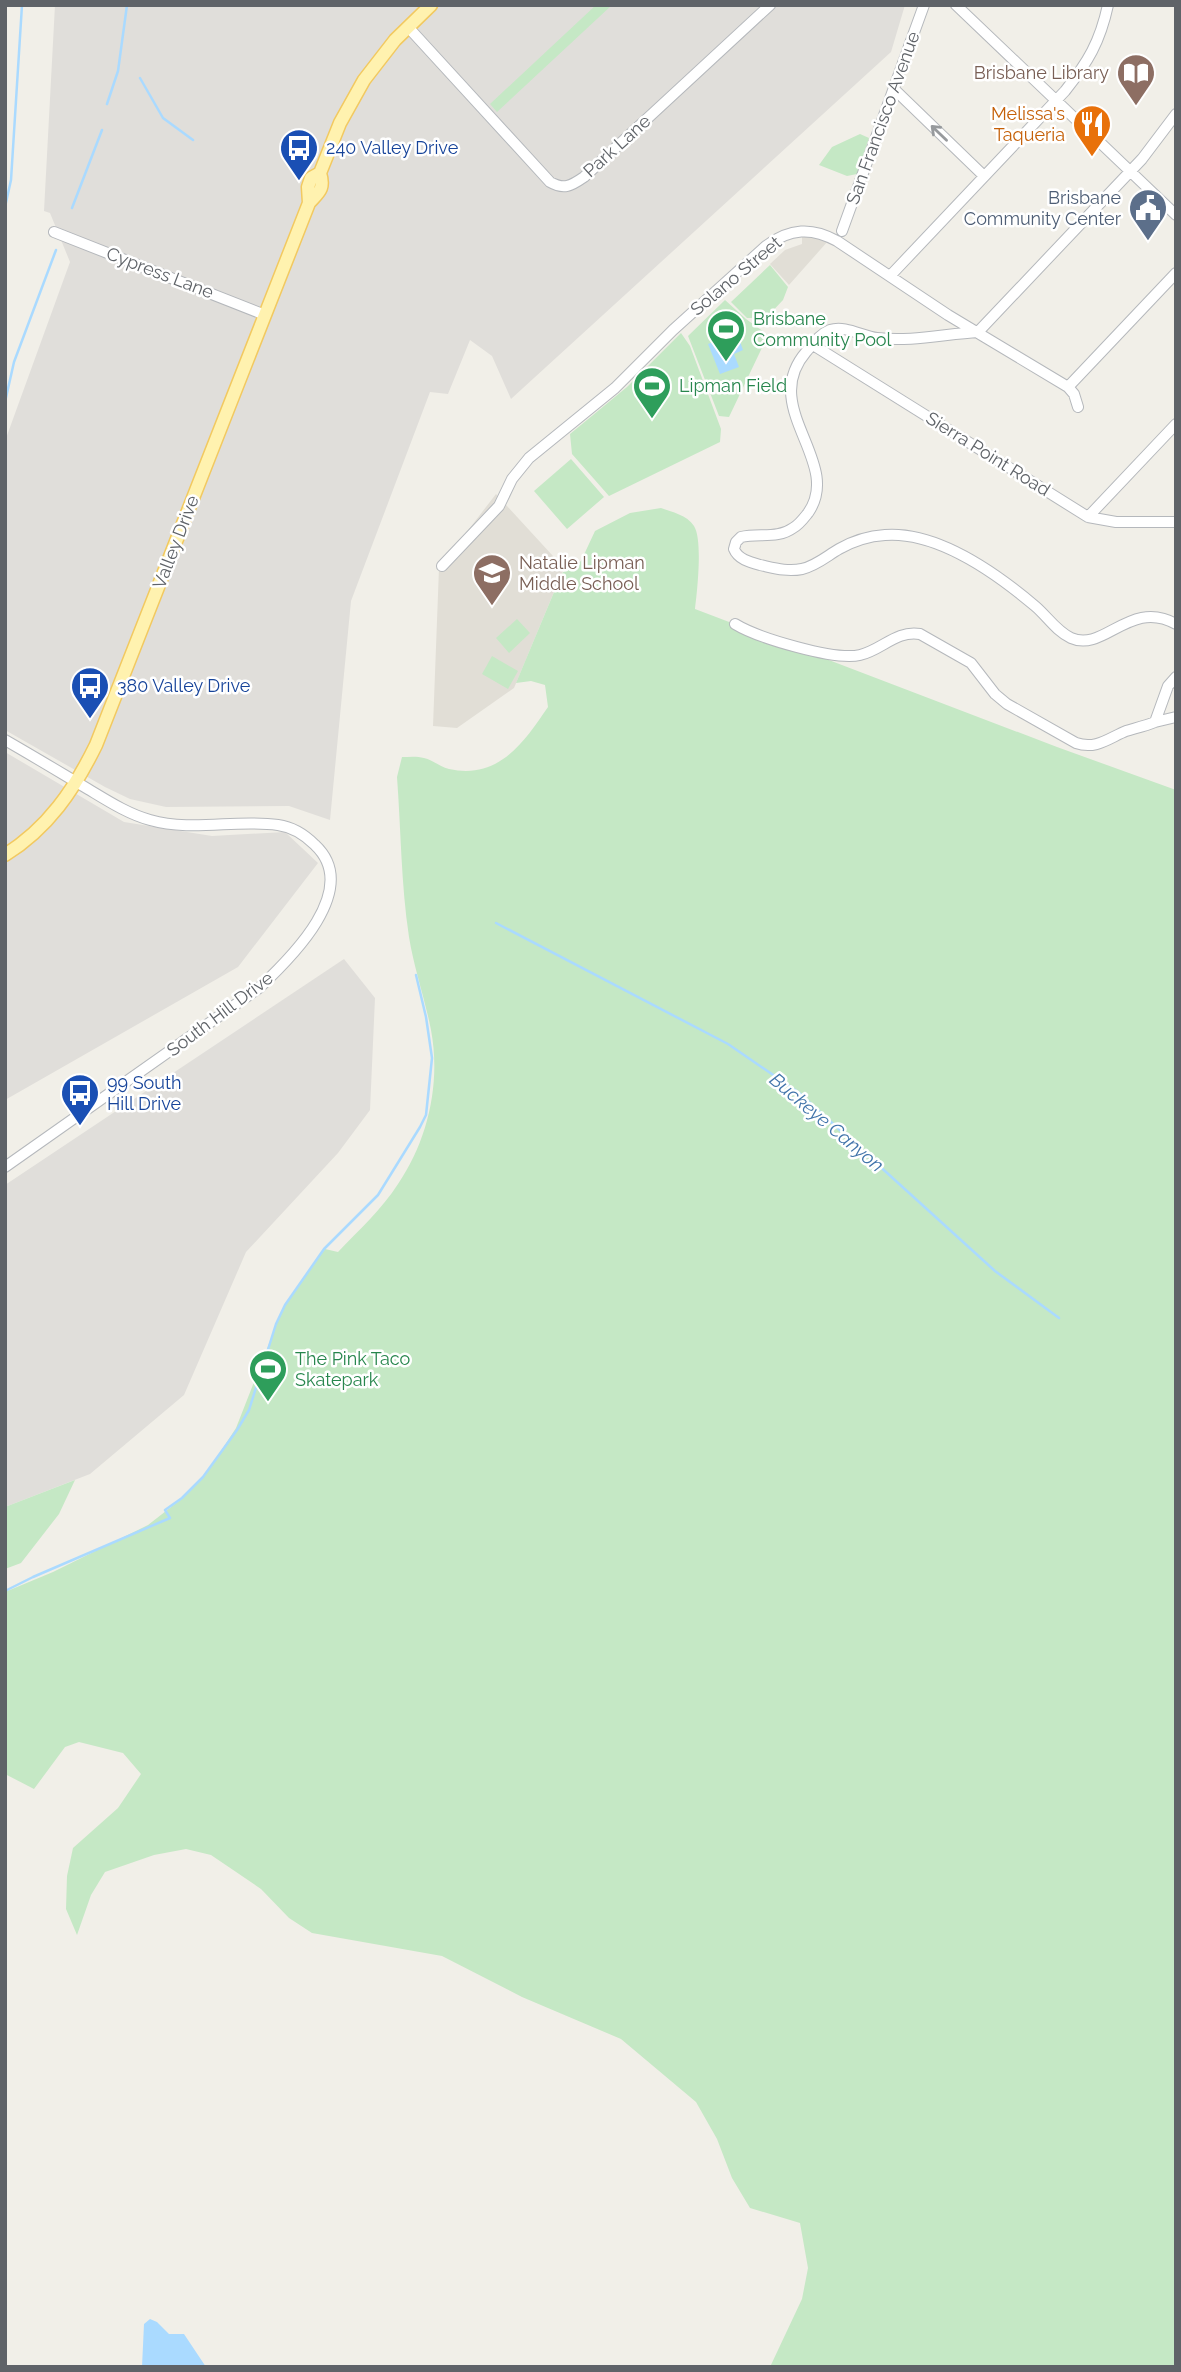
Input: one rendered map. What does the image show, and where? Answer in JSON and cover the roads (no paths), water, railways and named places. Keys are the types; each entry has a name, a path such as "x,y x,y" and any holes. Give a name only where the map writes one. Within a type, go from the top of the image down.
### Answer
{"main road":[{"name":"Valley Drive","path":"5,855 49,820 76,782 104,726 309,203 308,187 311,178 320,173 354,97 376,64 431,5"}],"street":[{"name":"Park Lane","path":"408,27 550,182 564,187 571,186 584,177 770,5"},
{"name":"San Francisco Avenue","path":"842,231 924,5"},
{"path":"956,5 1176,215"},
{"path":"890,276 1055,100 1089,59 1102,33 1108,5"},
{"path":"895,90 984,176"},
{"path":"1176,114 1160,138 1131,171 978,332 887,338 834,329 822,335 796,368 791,396 794,417 817,476 815,499 806,515 791,530 769,536 741,537 734,546 737,555 773,568 796,570 813,565 843,547 865,539 891,535 910,536 942,544 982,568 1029,601 1060,631 1075,640 1096,638 1146,616 1163,618 1176,624"},
{"name":"Cypress Lane","path":"54,232 265,315"},
{"name":"Solano Street","path":"442,566 499,506 512,479 529,458 615,388 673,330 776,239 792,232 821,233 948,315 1068,387"},
{"path":"1078,407 1074,394 1068,387 1176,273"},
{"path":"944,335 949,328 948,315"},
{"name":"Sierra Point Road","path":"813,345 1088,517 1116,522 1176,522"},
{"path":"1088,517 1176,424"},
{"path":"735,624 764,637 850,657 869,653 900,635 920,634 971,663 995,694 1007,704 1081,745 1098,744 1126,732 1176,717"},
{"path":"1155,722 1168,686 1176,677"},
{"name":"South Hill Drive","path":"5,740 126,811 162,823 274,824 291,828 318,848 326,860 330,881 329,894 320,917 285,963 260,988 5,1167"}],"water":[{"path":"737,333 743,350 734,354 739,367 720,374 708,344"},
{"path":"150,2319 169,2334 184,2334 206,2367 142,2367 144,2324"}],"waterway":[{"path":"5,207 11,180 22,5"},
{"path":"107,104 118,71 127,5"},
{"path":"140,78 163,118 193,140"},
{"path":"72,208 102,130"},
{"path":"5,402 14,362 56,250"},
{"name":"Buckeye Canyon","path":"496,923 728,1044 798,1092 995,1271 1059,1318"},
{"path":"5,1591 170,1518 165,1510 203,1477 237,1430 249,1410 276,1324 285,1305 324,1249 378,1195 426,1115 432,1058 416,975"}],"place":[{"name":"Brisbane Library","path":"1136,107"},
{"name":"Melissa's Taqueria","path":"1092,158"},
{"name":"240 Valley Drive","path":"299,182"},
{"name":"Brisbane Community Center","path":"1148,242"},
{"name":"Brisbane Community Pool","path":"726,363"},
{"name":"Lipman Field","path":"652,420"},
{"name":"Natalie Lipman Middle School","path":"492,607"},
{"name":"380 Valley Drive","path":"90,720"},
{"name":"99 South Hill Drive","path":"80,1127"},
{"name":"The Pink Taco Skatepark","path":"268,1403"}]}
